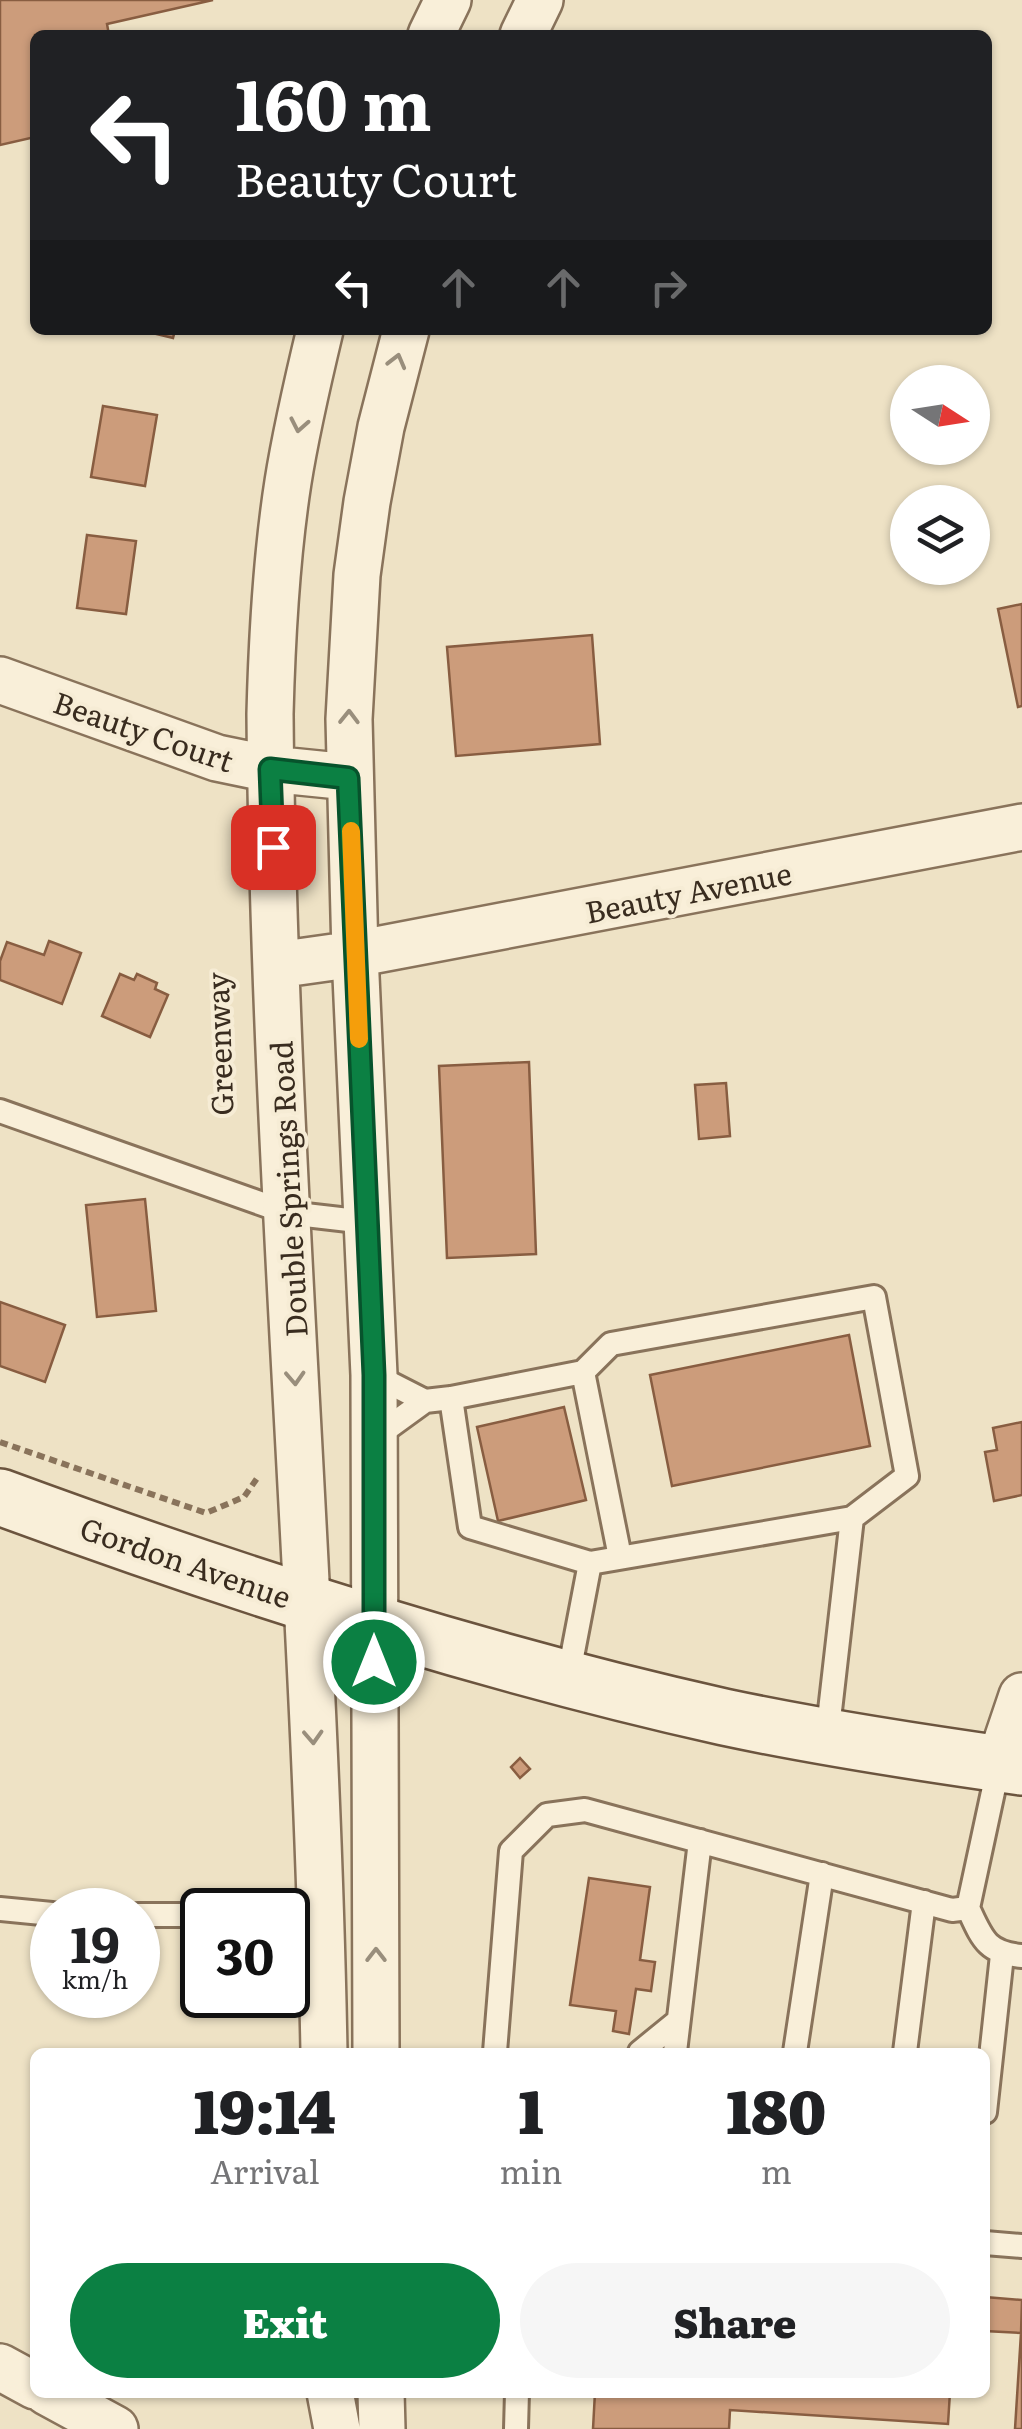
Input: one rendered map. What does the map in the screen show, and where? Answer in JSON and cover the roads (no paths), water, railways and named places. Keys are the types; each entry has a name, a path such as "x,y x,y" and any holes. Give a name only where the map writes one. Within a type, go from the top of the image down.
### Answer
{"main road":[{"name":"Gordon Avenue","path":"0,1497 374,1623 568,1678 827,1737 1011,1766"}],"street":[{"path":"433,30 448,0"},
{"path":"525,30 540,0"},
{"name":"Double Springs Road","path":"305,1888 306,1601 270,769 272,637 278,560 288,482 319,335"},
{"path":"376,2048 374,1375 348,778 358,575 380,427 405,335"},
{"name":"Beauty Court","path":"0,680 217,758 348,778"},
{"name":"Beauty Avenue","path":"277,964 355,954 1022,827"},
{"path":"1011,1766 1022,1696"},
{"name":"Double Springs Road","path":"310,1951 323,2048"},
{"path":"0,2367 30,2383"},
{"path":"59,2398 115,2429"},
{"path":"331,2398 338,2429"},
{"path":"381,2398 382,2429"}],"lane":[{"path":"0,1111 288,1213 366,1222"},
{"path":"374,1375 425,1400 451,1398 583,1372 612,1344 874,1297 906,1476 852,1518 590,1563 470,1526 451,1398"},
{"path":"583,1372 587,1454 620,1557"},
{"path":"374,1438 425,1400"},
{"path":"463,1478 487,1472"},
{"path":"827,1737 852,1518"},
{"path":"568,1678 590,1563"},
{"path":"990,2083 1012,1956 983,1939 968,1908 1011,1766"},
{"path":"495,2048 511,1851 547,1815 585,1810 952,1910 968,1908"},
{"path":"675,2048 700,1841"},
{"path":"796,2048 822,1874"},
{"path":"906,2048 924,1902"},
{"path":"0,1909 30,1912"},
{"path":"645,2048 678,2022"},
{"path":"990,2243 1021,2241"},
{"path":"516,2429 517,2398"}]}
